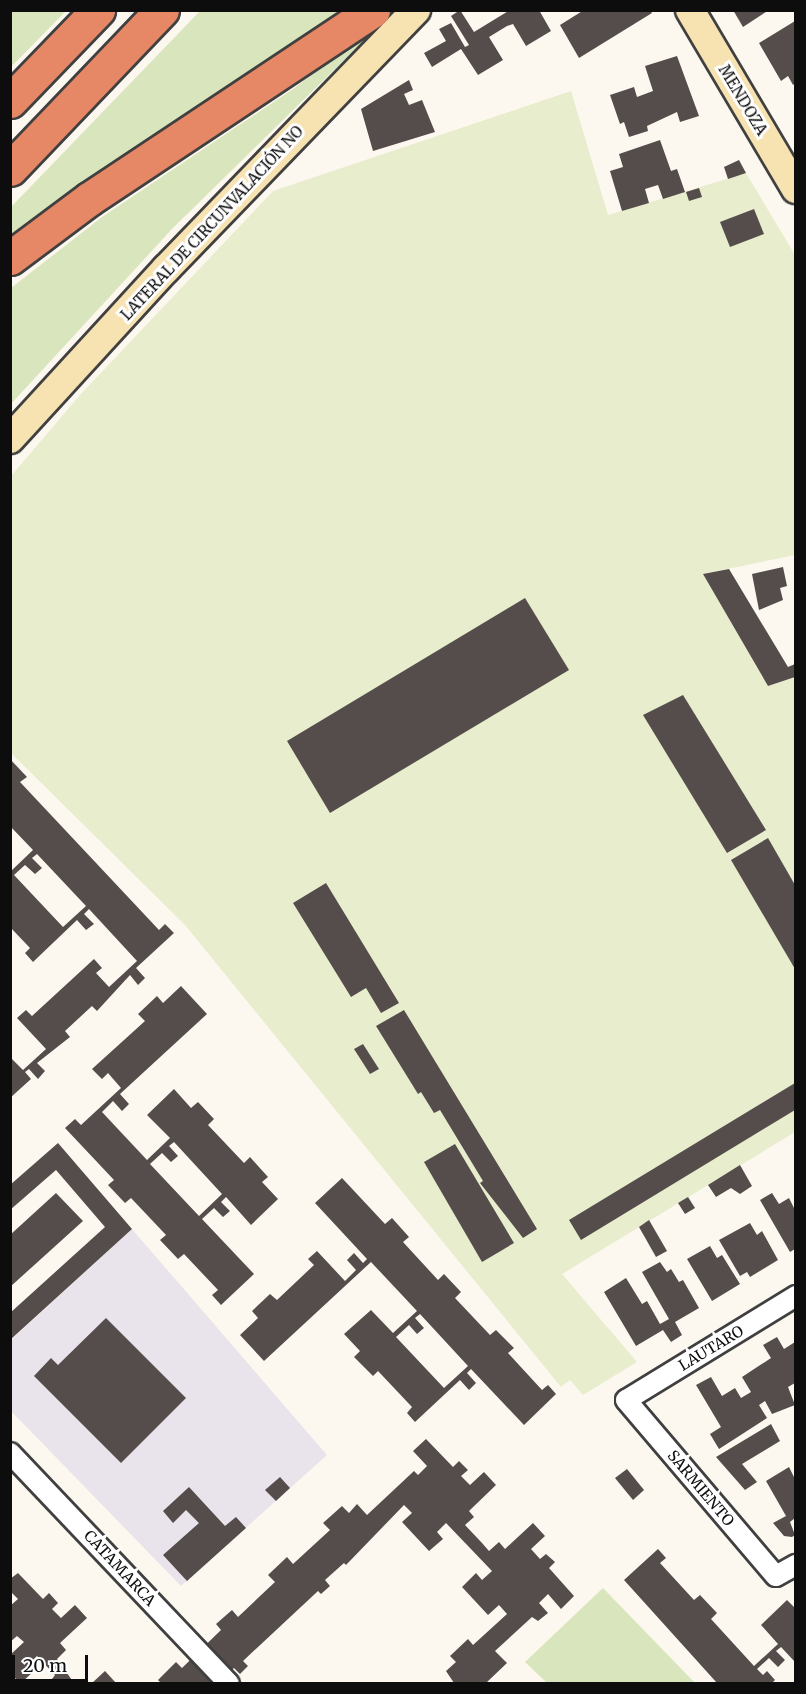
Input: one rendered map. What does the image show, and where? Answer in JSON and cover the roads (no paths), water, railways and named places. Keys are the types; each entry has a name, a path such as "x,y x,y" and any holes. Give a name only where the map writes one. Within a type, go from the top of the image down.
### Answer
{"highway":[{"path":"10,101 98,10"},
{"path":"10,169 162,10"},
{"path":"10,258 89,199 373,10"}],"street":[{"name":"LATERAL DE CIRCUNVALACIÓN NO","path":"10,439 166,269 416,10"},
{"name":"MENDOZA","path":"690,10 795,189"},
{"name":"LAUTARO","path":"626,1400 795,1296"},
{"name":"SARMIENTO","path":"626,1400 776,1576 795,1564"},
{"name":"CATAMARCA","path":"10,1453 229,1683"}]}
